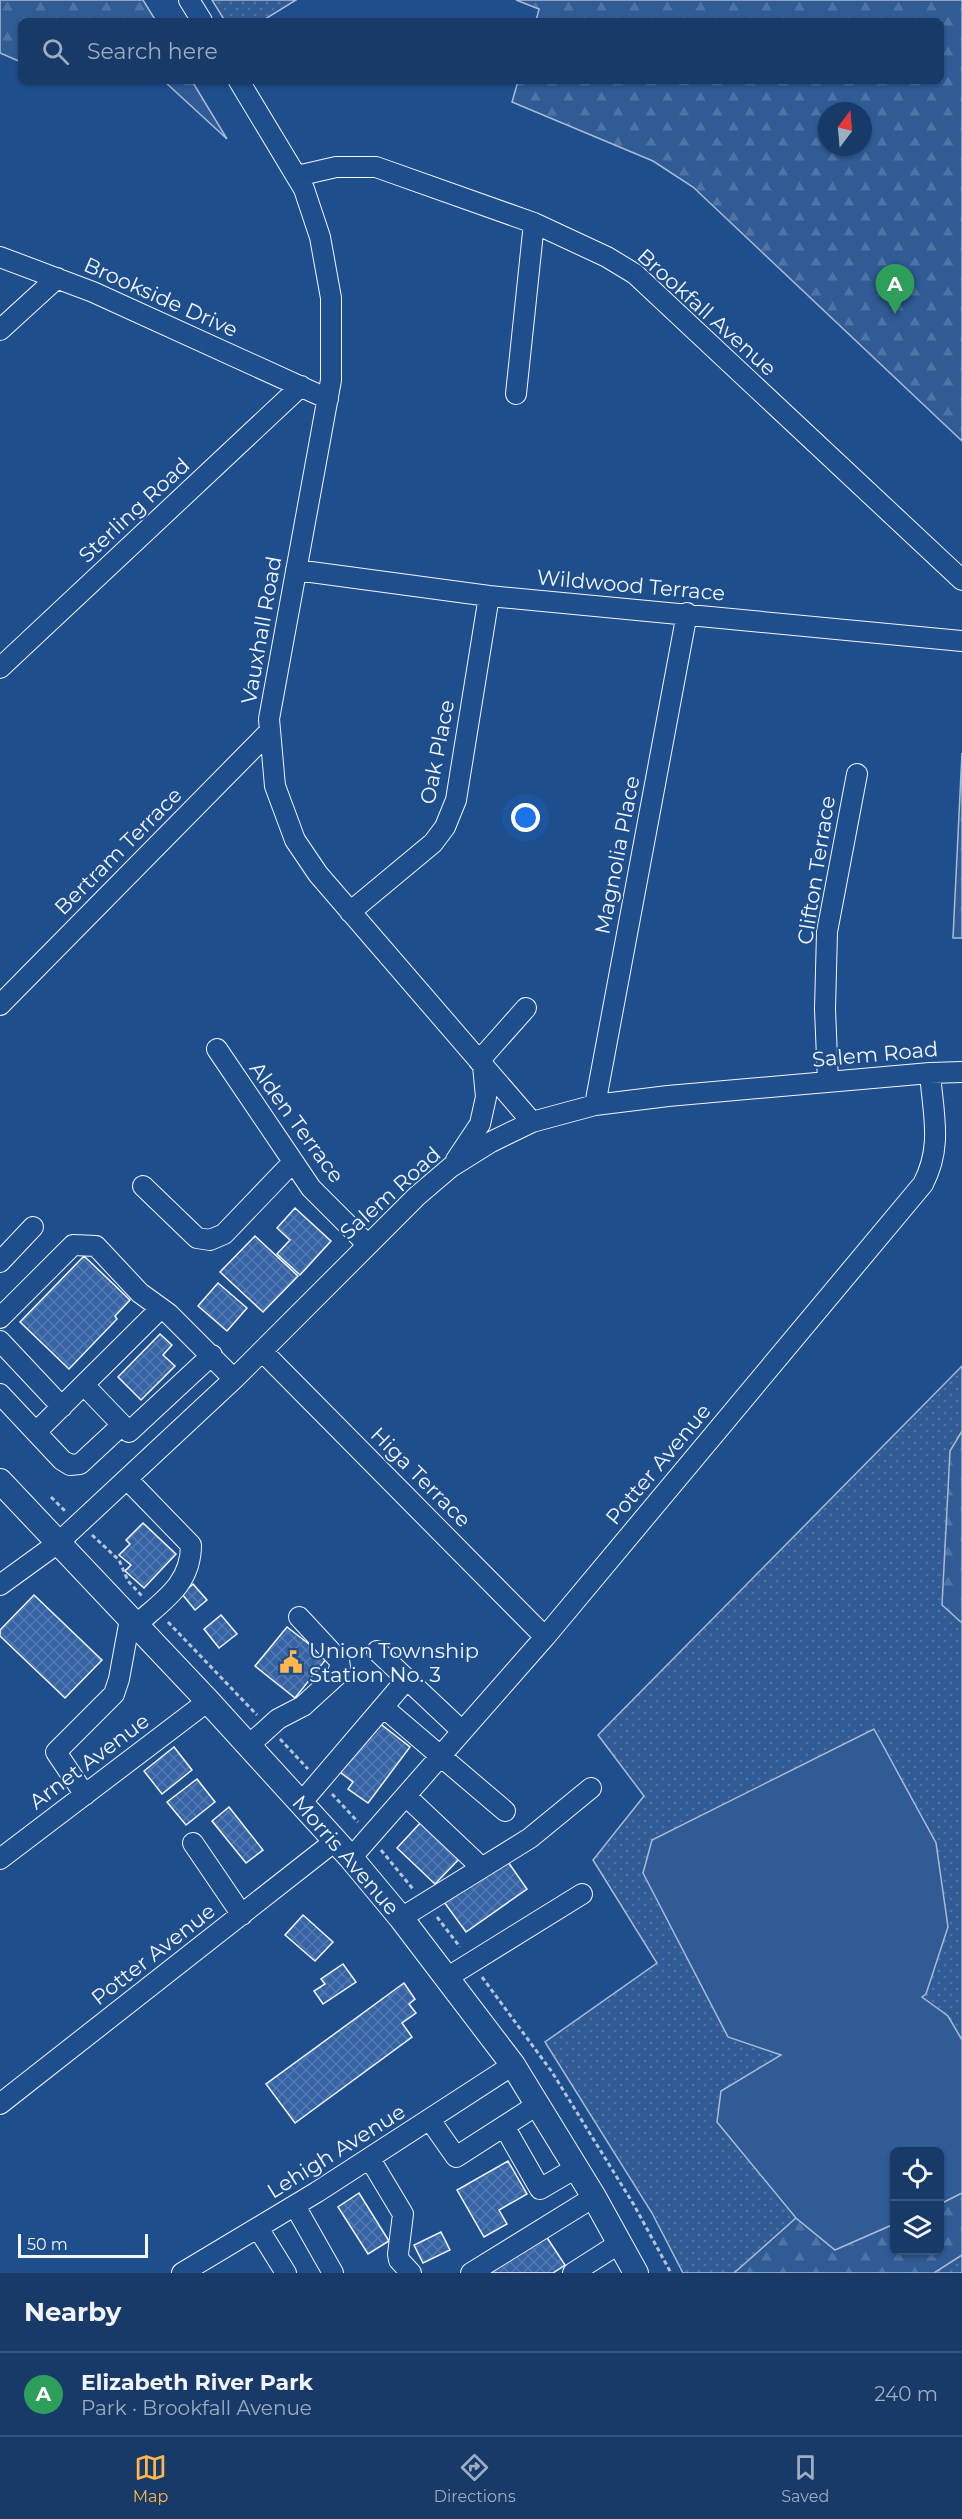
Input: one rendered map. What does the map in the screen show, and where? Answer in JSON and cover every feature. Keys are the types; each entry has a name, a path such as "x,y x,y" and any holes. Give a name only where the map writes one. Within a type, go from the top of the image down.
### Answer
{"main road":[{"name":"Morris Avenue","path":"0,1481 208,1701 402,1918 513,2065 594,2197 636,2273"}],"street":[{"path":"189,0 200,18"},
{"name":"Vauxhall Road","path":"241,84 304,189 320,237 331,298 331,380 269,719 275,786 295,840 318,874 532,1122"},
{"name":"Brookfall Avenue","path":"297,176 336,167 376,167 534,223 607,257 635,274 962,580"},
{"path":"516,394 534,223"},
{"name":"Brookside Drive","path":"0,256 104,296 327,399"},
{"path":"0,330 57,278"},
{"name":"Sterling Road","path":"0,668 301,386"},
{"name":"Wildwood Terrace","path":"296,570 489,596 687,613 962,641"},
{"name":"Oak Place","path":"350,912 433,843 445,826 456,800 489,596"},
{"name":"Magnolia Place","path":"594,1105 687,613"},
{"name":"Bertram Terrace","path":"0,1005 270,731"},
{"name":"Clifton Terrace","path":"828,1082 825,1009 827,932 856,774"},
{"path":"451,1167 480,1124 486,1097 481,1063 526,1008"},
{"name":"Alden Terrace","path":"217,1049 311,1188 368,1245"},
{"name":"Salem Road","path":"0,1585 58,1543 127,1479 234,1379 417,1196 451,1167 491,1142 532,1122 594,1105 668,1096 962,1072"},
{"name":"Potter Avenue","path":"0,2104 242,1915 343,1850 407,1797 545,1637 923,1184 932,1167 936,1148 930,1073"},
{"path":"143,1186 197,1238 210,1240 224,1234 293,1162"},
{"path":"0,1262 33,1227"},
{"path":"0,1318 73,1245 96,1246 141,1293 212,1355 234,1379"},
{"path":"36,1432 160,1308"},
{"path":"0,1341 62,1407"},
{"name":"Higa Terrace","path":"262,1351 545,1637"},
{"path":"0,1394 62,1460 70,1465 80,1464 126,1429 212,1355"},
{"path":"84,1385 126,1429"},
{"path":"85,1795 56,1752 114,1694 120,1679 133,1622 181,1584 188,1569 191,1545 127,1479"},
{"path":"248,1746 278,1719 303,1706 336,1675 340,1667 339,1660 299,1617"},
{"path":"377,1651 462,1731"},
{"path":"301,1803 407,1679"},
{"name":"Arnet Avenue","path":"0,1859 208,1701"},
{"path":"383,1707 505,1811"},
{"path":"402,1918 530,1838 591,1788"},
{"path":"407,1797 481,1867"},
{"path":"193,1843 242,1915"},
{"path":"448,1977 582,1894"},
{"name":"Lehigh Avenue","path":"182,2273 370,2159 513,2065"},
{"path":"430,2120 456,2157 537,2104"},
{"path":"504,2126 540,2190 576,2168"},
{"path":"370,2159 403,2214 398,2254 399,2260 411,2273"},
{"path":"471,2273 594,2197"},
{"path":"295,2206 333,2273"},
{"path":"258,2228 286,2273"},
{"path":"573,2273 620,2243"}],"green space":[{"path":"0,0 143,0 154,18 18,18 18,61 0,53"},
{"path":"212,0 296,0 267,18 223,18"},
{"path":"516,0 962,0 962,441 693,187 653,161 512,102 517,84 944,84 944,18 537,18 539,9"},
{"path":"167,84 194,84 227,139"},
{"path":"962,753 962,938 953,938"},
{"path":"962,1366 962,2273 683,2273 652,2213 545,2042 657,1963 593,1860 644,1796 598,1735"},
{"path":"962,1431 962,1623 942,1605 950,1451"},
{"path":"962,2193 962,2255 934,2273 734,2273 796,2218 835,2250 890,2226 890,2255 944,2255 944,2202"}],"shaded area":[{"path":"874,1729 936,1843 948,1927 926,1994 922,1997 948,2016 962,2040 962,2193 944,2202 944,2147 890,2147 890,2226 835,2250 796,2218 717,2122 721,2091 781,2055 728,2037 643,1873 652,1840"}],"building":[{"path":"295,1208 331,1241 300,1275 277,1254 290,1240 277,1228"},
{"path":"255,1236 298,1276 263,1312 220,1272"},
{"path":"84,1256 130,1300 115,1316 117,1319 69,1369 20,1322"},
{"path":"218,1283 247,1308 227,1331 198,1306"},
{"path":"160,1334 172,1345 163,1355 175,1366 141,1400 118,1377"},
{"path":"143,1523 176,1554 144,1588 125,1571 131,1565 119,1555 130,1544 126,1540"},
{"path":"193,1584 207,1600 195,1610 182,1594"},
{"path":"34,1595 102,1660 65,1698 0,1636 0,1630"},
{"path":"221,1615 237,1634 219,1648 204,1629"},
{"name":"Union Township Station No. 3","path":"287,1627 327,1658 295,1698 255,1666"},
{"path":"378,1722 410,1747 368,1803 348,1789 353,1782 340,1772"},
{"path":"174,1747 192,1770 162,1794 144,1771"},
{"path":"197,1779 215,1802 186,1825 167,1802"},
{"path":"229,1807 263,1850 246,1863 212,1821"},
{"path":"422,1821 461,1857 435,1884 397,1848"},
{"path":"506,1859 527,1889 466,1932 444,1902"},
{"path":"303,1915 333,1942 315,1961 285,1935"},
{"path":"343,1964 356,1982 323,2004 314,1991 325,1984 321,1979"},
{"path":"404,1983 415,1999 409,2004 416,2013 402,2023 412,2037 295,2123 266,2084"},
{"path":"508,2161 527,2194 499,2210 507,2224 484,2237 457,2190"},
{"path":"359,2193 389,2241 368,2254 338,2207"},
{"path":"441,2232 450,2250 423,2263 414,2245"},
{"path":"544,2233 565,2265 553,2273 487,2273"}],"place":[{"name":"Elizabeth River Park","path":"895,314"},
{"name":"Union Township Station No. 3","path":"291,1662"}]}
